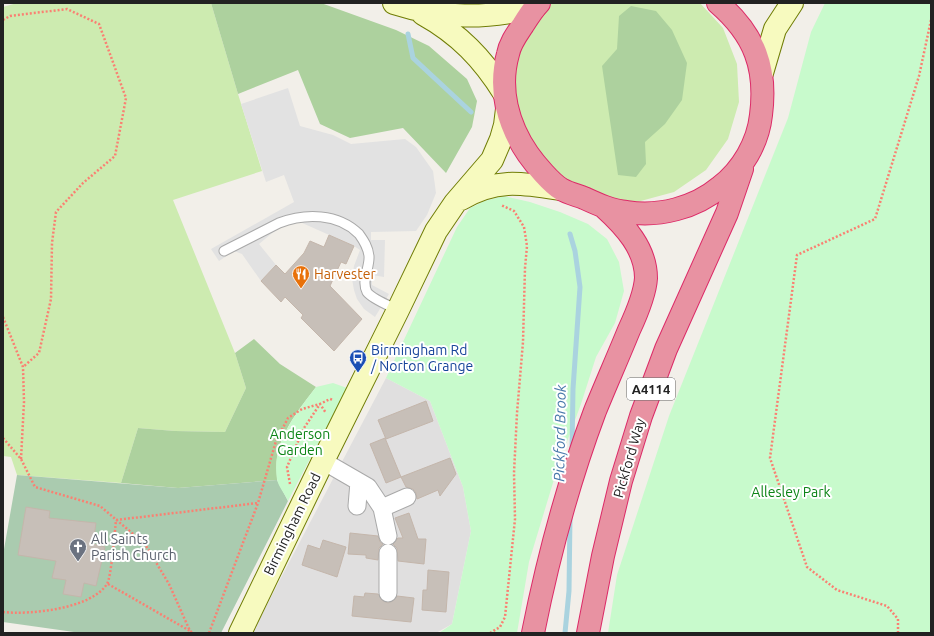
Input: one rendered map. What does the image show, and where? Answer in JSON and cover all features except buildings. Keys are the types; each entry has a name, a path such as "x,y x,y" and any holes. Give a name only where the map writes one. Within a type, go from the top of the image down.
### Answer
{"highway":[{"path":"537,5 515,37 508,53 504,75 505,101 515,134 535,165 560,189 604,207 626,212 648,213 668,211 691,205 710,195 728,181 747,157 756,141 764,97 762,73 756,52 742,27 718,3"},
{"name":"Pickford Way","path":"588,633 604,549 621,481 641,416 666,350 726,213 747,157"},
{"name":"A4114","path":"533,633 549,558 571,481 595,412 640,304 646,279 643,260 633,237 604,207"}],"street":[{"path":"394,3 417,10 464,16 486,16 510,13 537,5"},
{"path":"762,73 775,29 792,3"},
{"path":"417,10 436,21 455,35 477,56 492,73 505,101"},
{"name":"Birmingham Road","path":"240,633 436,231 455,203 492,160 505,125 505,101"},
{"name":"Birmingham Road","path":"455,203 474,191 496,184 534,185 560,189"},
{"path":"323,461 368,487 382,508 388,536"},
{"path":"357,506 359,482"},
{"path":"382,508 407,497"},
{"path":"388,553 388,594"}],"lane":[{"path":"224,251 292,218 310,216 324,217 340,221 355,230 363,239 368,248 369,258 365,281 367,291 374,298 398,310"}],"path":[{"path":"3,20 10,16 67,10 99,24 126,98 115,156 83,183 56,212 52,243 51,299 40,353 23,367"},
{"path":"898,633 898,619 887,606 837,590 807,567 770,458 797,255 875,219 919,76 931,20"},
{"path":"490,633 500,627 505,617 514,527 514,473 523,342 525,268 528,246 524,227 514,211 501,205 494,206"},
{"path":"3,317 23,367 24,402 21,459"},
{"path":"209,633 258,504 276,441 288,418 302,409 320,404 330,399 349,410"},
{"path":"320,404 327,415"},
{"path":"294,480 290,486 287,467 304,428 320,404"},
{"path":"3,438 21,459 36,487 100,506 145,544 169,584 192,632"},
{"path":"116,520 258,504"},
{"path":"3,612 39,612 80,603 98,593 108,584 116,520"},
{"path":"108,584 192,632"}],"shaded area":[{"path":"288,88 300,126 333,135 351,144 405,139 416,147 433,171 436,193 427,215 416,231 371,232 371,240 385,240 384,277 372,275 372,285 389,294 375,317 364,309 357,299 354,290 352,279 354,266 360,250 300,222 284,225 259,244 276,265 261,281 242,254 234,251 219,261 211,249 294,202 284,175 266,182 241,104"},
{"path":"386,378 430,401 463,487 471,531 452,624 436,633 252,633"}],"green space":[{"path":"17,3 211,3 262,171 173,200 235,353 246,388 225,432 175,431 138,428 121,483 17,475 11,457 3,456 3,7"},
{"path":"211,3 321,3 396,30 429,46 467,79 477,101 472,127 446,173 403,128 350,138 320,124 298,70 238,94"},
{"path":"551,3 700,3 723,28 737,64 739,102 728,139 706,170 674,192 637,202 599,200 565,185 538,161 512,93 516,57 532,23"},
{"name":"Allesley Park","path":"825,3 931,3 931,633 608,633 617,575 669,416 788,118 811,32"},
{"path":"631,6 656,11 672,30 687,63 682,100 665,124 645,142 646,164 636,177 618,175 602,66 617,49 619,16"},
{"path":"504,196 530,202 560,212 588,224 607,239 619,262 624,291 615,323 596,357 581,404 559,463 529,562 517,633 439,633 452,624 471,531 463,487 430,401 386,378 457,227 470,208 484,201"},
{"path":"254,339 280,364 316,387 292,420 283,438 277,458 277,480 178,488 121,483 138,428 175,431 225,432 246,388 235,353"},
{"name":"Anderson Garden","path":"333,383 347,388 288,501 277,479 276,466 281,441 293,418 316,387"},
{"path":"17,475 178,488 277,480 288,501 221,633 81,633 3,622 3,555"}],"waterway":[{"name":"Pickford Brook","path":"408,34 413,58 471,112"},
{"name":"Pickford Brook","path":"570,234 575,251 580,287 573,389 572,450"},
{"name":"Pickford Brook","path":"565,633 569,591 570,516"}],"place":[{"name":"Harvester","path":"301,289"},
{"name":"Birmingham Rd / Norton Grange","path":"358,373"},
{"name":"All Saints Parish Church","path":"78,562"}]}
